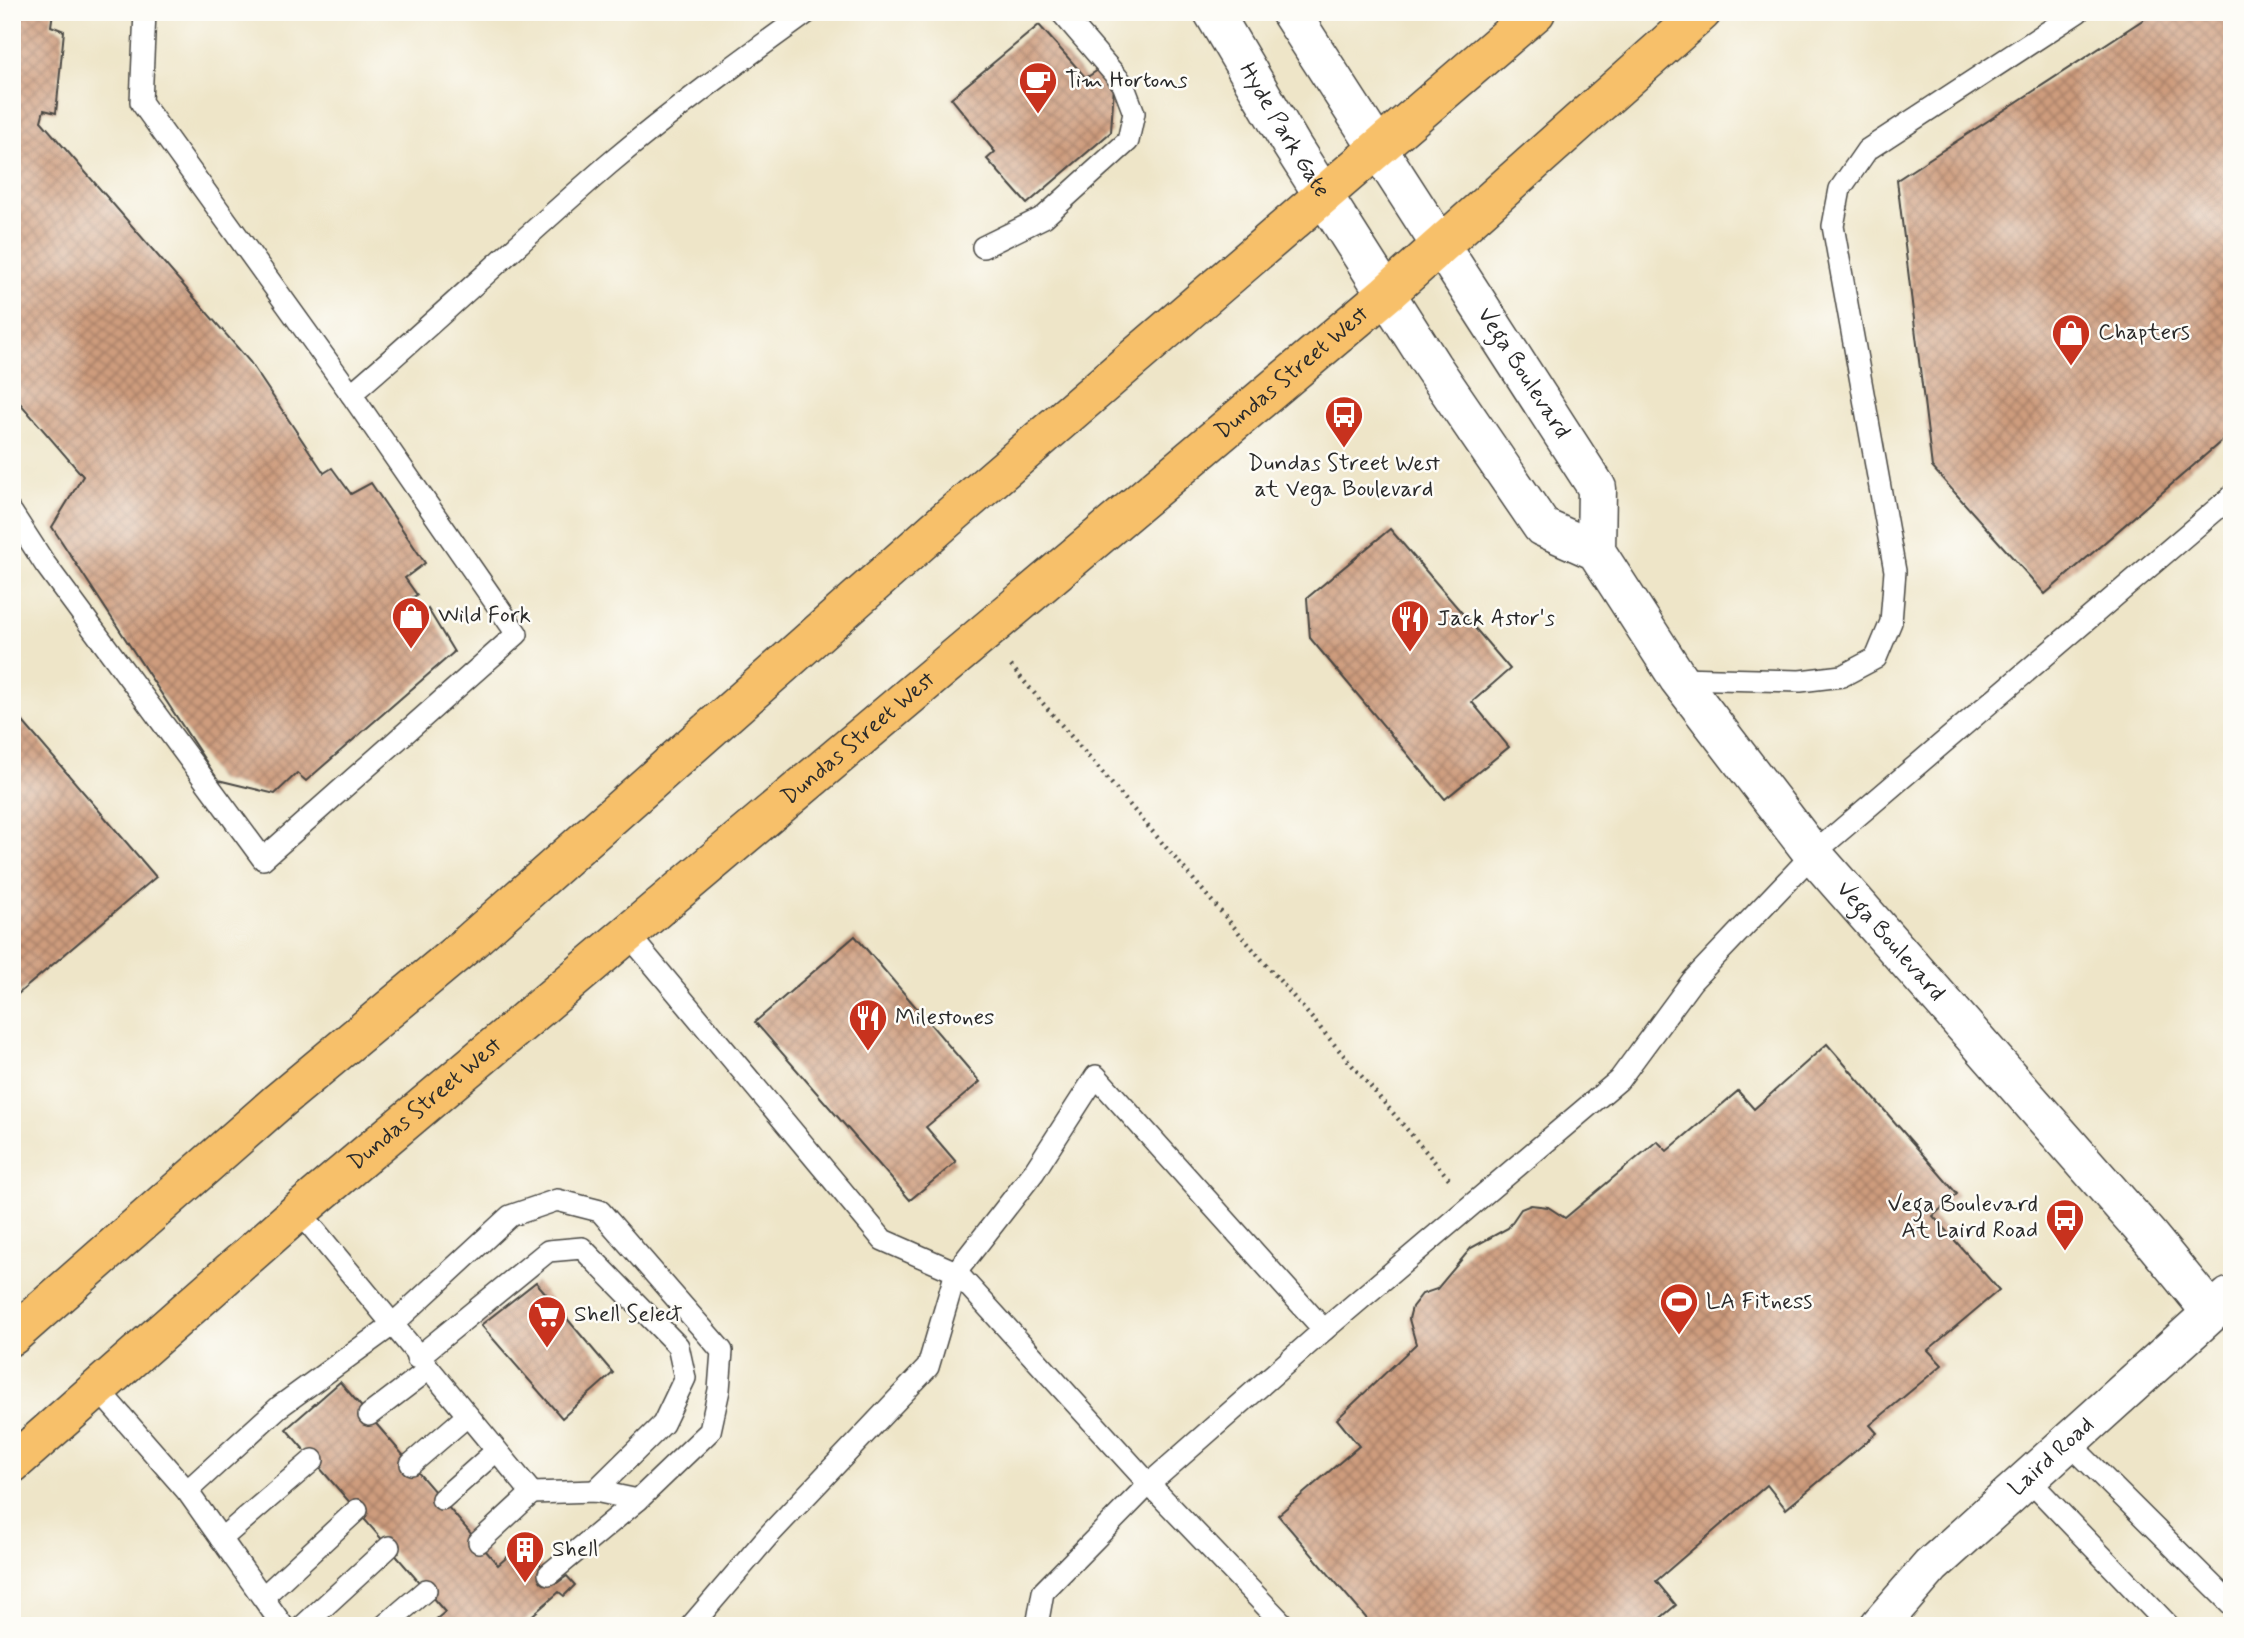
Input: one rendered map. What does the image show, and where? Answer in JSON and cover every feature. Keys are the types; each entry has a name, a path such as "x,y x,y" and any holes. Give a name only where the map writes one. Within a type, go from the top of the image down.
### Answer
{"main road":[{"path":"12,1336 279,1101 470,942 955,512 1536,12"},
{"name":"Dundas Street West","path":"12,1464 299,1211 1386,294 1702,12"}],"street":[{"name":"Hyde Park Gate","path":"1213,12 1386,294"},
{"path":"1290,12 1379,148"},
{"name":"Vega Boulevard","path":"1379,148 1415,209 1597,488 1596,551 1678,678 1813,854 2148,1235 2221,1304"},
{"path":"1386,294 1542,527 1596,551"},
{"name":"Laird Road","path":"1879,1626 1931,1566 2221,1304"}],"lane":[{"path":"12,513 45,565 263,859 517,635 351,394 141,102 145,12"},
{"path":"351,394 424,333 609,164 710,83 808,12"},
{"path":"983,247 1044,216 1128,141 1134,113 1123,84 1060,12"},
{"path":"1678,678 1800,681 1842,676 1876,658 1891,622 1895,571 1833,226 1840,189 1867,150 2078,12"},
{"path":"1037,1626 1043,1592 1149,1484 1324,1330 1619,1080 1692,981 1813,854 2232,496"},
{"path":"628,934 883,1240 956,1272 1149,1484 1285,1626"},
{"path":"691,1626 768,1536 928,1367 956,1272 1034,1171 1096,1076 1324,1330"},
{"path":"187,1490 279,1407 392,1325 510,1216 556,1200 600,1212 722,1351 719,1390 710,1431 638,1500 549,1574"},
{"path":"299,1211 532,1493"},
{"path":"369,1415 548,1251 582,1248 678,1346 685,1378 663,1424 595,1491"},
{"path":"97,1388 187,1490 283,1626"},
{"path":"411,1464 467,1416"},
{"path":"2067,1441 2232,1605"},
{"path":"442,1499 496,1451"},
{"path":"222,1539 313,1460"},
{"path":"2027,1478 2169,1626"},
{"path":"479,1542 532,1493 595,1491 638,1500"},
{"path":"263,1597 357,1510"},
{"path":"303,1626 389,1547"},
{"path":"384,1626 426,1590"}],"path":[{"path":"983,634 1471,1204"}],"building":[{"path":"12,12 53,12 51,26 64,31 56,113 44,110 41,121 250,362 324,473 332,468 351,494 371,483 425,563 405,578 417,595 409,599 422,617 428,609 454,652 306,781 297,773 275,794 218,780 52,527 83,476 12,394"},
{"path":"2155,12 2232,12 2232,432 2045,594 1932,467 1897,180"},
{"name":"Tim Hortons","path":"1039,25 1086,78 1098,70 1114,85 1111,132 1027,204 987,159 995,152 951,98"},
{"name":"Jack Astor's","path":"1390,529 1510,669 1472,702 1509,747 1445,799 1310,638 1307,598"},
{"path":"12,709 156,877 12,999"},
{"name":"Milestones","path":"855,936 980,1082 926,1127 956,1162 910,1200 755,1022"},
{"name":"LA Fitness","path":"1827,1044 1957,1194 1933,1216 1999,1290 1928,1350 1942,1365 1870,1425 1877,1433 1786,1509 1767,1485 1656,1581 1676,1605 1651,1626 1373,1626 1278,1515 1359,1446 1337,1419 1416,1344 1409,1319 1412,1307 1422,1294 1437,1289 1471,1248 1508,1228 1521,1209 1531,1205 1548,1207 1565,1218 1657,1141 1667,1151 1738,1091 1754,1109"},
{"name":"Shell Select","path":"536,1282 613,1373 562,1418 481,1325"},
{"name":"Shell","path":"340,1382 498,1565 522,1544 557,1583 567,1576 575,1585 564,1596 559,1592 520,1626 428,1626 445,1612 286,1429"}],"place":[{"name":"Tim Hortons","path":"1038,115"},
{"name":"Chapters","path":"2071,367"},
{"name":"Dundas Street West at Vega Boulevard","path":"1344,449"},
{"name":"Wild Fork","path":"411,650"},
{"name":"Jack Astor's","path":"1410,653"},
{"name":"Milestones","path":"868,1052"},
{"name":"Vega Boulevard At Laird Road","path":"2065,1252"},
{"name":"LA Fitness","path":"1679,1336"},
{"name":"Shell Select","path":"547,1349"},
{"name":"Shell","path":"525,1584"}]}
